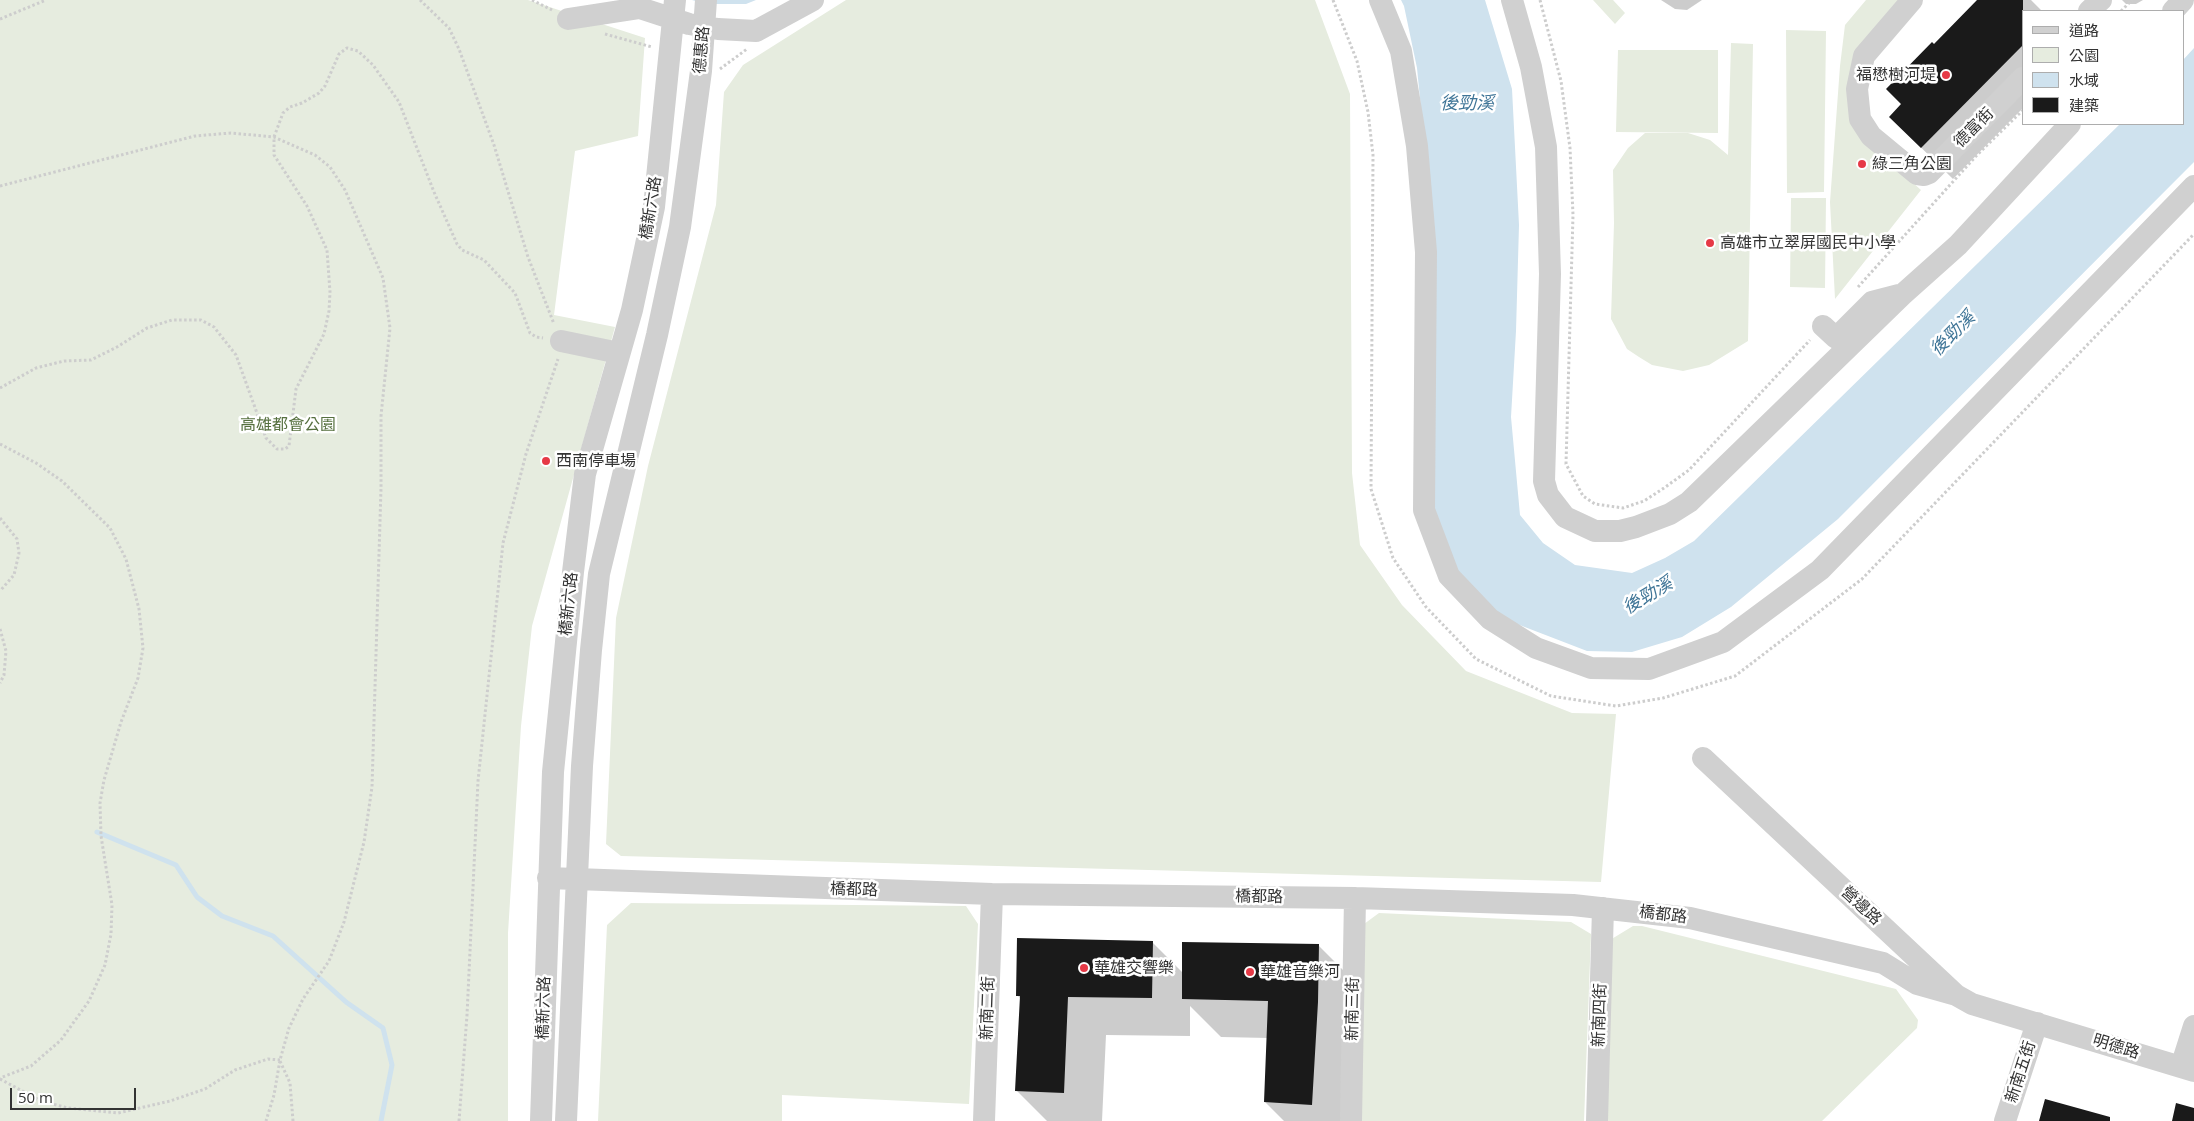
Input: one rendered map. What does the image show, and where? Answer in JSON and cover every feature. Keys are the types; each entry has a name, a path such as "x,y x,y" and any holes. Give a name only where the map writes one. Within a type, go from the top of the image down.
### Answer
{"street":[{"name":"德惠路","path":"665,96 675,0"},
{"name":"德惠路","path":"697,99 706,0"},
{"path":"568,19 640,8 689,24 718,29 756,31 813,0"},
{"path":"1380,0 1401,51 1418,155 1426,252 1424,510 1449,576 1490,618 1536,648 1591,668 1649,668 1723,642 1820,570 2194,186"},
{"path":"1512,0 1531,67 1546,146 1550,274 1544,481 1548,495 1566,517 1595,531 1636,527 1670,514 1689,502 1902,295 1958,245 2069,125"},
{"name":"德富街","path":"1912,0 1864,56 1857,89 1860,119 1871,136 1917,174 1924,175 1929,173 2022,79"},
{"path":"2090,10 2101,0"},
{"path":"2174,10 2184,0"},
{"name":"橋新六路","path":"541,1121 548,878 554,762 573,572 585,474 632,310 654,207 665,96"},
{"name":"橋新六路","path":"566,1121 576,881 591,650 599,574 680,226 697,99"},
{"path":"1823,326 1836,338 1872,302 1902,295"},
{"path":"561,340 619,353"},
{"name":"營邊路","path":"1703,758 1956,995 1972,1004 2037,1023"},
{"name":"橋都路","path":"548,878 576,881 992,894 1355,898 1573,905 1690,918 1883,963 1917,984 1956,995"},
{"name":"新南二街","path":"984,1121 992,894"},
{"name":"新南三街","path":"1351,1121 1355,898"},
{"name":"新南四街","path":"1597,1121 1603,908"},
{"name":"明德路","path":"2037,1023 2188,1069"},
{"name":"新南五街","path":"2005,1121 2037,1023"},
{"path":"2188,1069 2194,1026"}],"path":[{"path":"0,19 46,0"},
{"path":"420,0 449,28 459,49 494,145 528,257 561,340 558,364 526,454 503,543 478,781 467,1016 459,1121"},
{"path":"1333,0 1357,61 1368,112 1373,155 1371,489 1392,558 1426,607 1476,659 1551,696 1616,706 1663,698 1735,676 1862,579 2194,234"},
{"path":"1540,0 1561,81 1570,148 1573,215 1566,464 1584,496 1595,504 1623,508 1644,501 1664,488 1689,470 1823,326"},
{"path":"2122,10 2132,0"},
{"path":"600,32 654,48"},
{"path":"0,388 36,368 64,361 91,360 117,347 147,328 172,320 201,320 214,327 236,355 266,438 271,446 277,449 285,449 288,446 296,389 324,334 330,311 330,292 327,250 307,206 274,155 274,137 283,113 290,107 302,104 319,93 339,54 347,48 358,51 373,66 399,102 434,192 457,244 462,250 484,260 516,293 530,333 536,337 561,340"},
{"path":"1856,289 1978,155 2022,111"},
{"path":"0,186 195,136 231,133 274,137 315,155 330,167 359,221 383,278 390,328 381,416 382,488 372,787 364,842 344,922 329,961 303,999 289,1028 280,1060 274,1095 266,1121"},
{"path":"0,444 36,463 62,480 110,528 126,559 139,609 143,648 138,678 121,722 104,780 100,803 101,836 112,904 111,934 105,964 89,1001 62,1040 31,1066 0,1078"},
{"path":"0,518 17,539 19,553 14,575 0,591"},
{"path":"0,629 6,651 4,675 0,683"},
{"path":"0,1078 41,1101 68,1108 118,1113 170,1101 205,1089 235,1070 268,1059 280,1060"},
{"path":"280,1060 290,1083 293,1121"}],"green space":[{"name":"高雄都會公園","path":"0,0 528,0 645,38 638,136 575,151 554,315 615,327 532,626 521,726 508,933 508,1121 0,1121"},
{"path":"846,0 1315,0 1350,94 1352,473 1360,545 1402,605 1466,671 1572,713 1616,714 1601,882 621,856 606,844 616,618 648,466 716,205 724,92 743,65"},
{"path":"1593,0 1613,0 1625,13 1615,24"},
{"name":"綠三角公園","path":"1866,0 1908,0 1860,58 1863,138 1921,190 1835,299 1830,202 1840,66 1845,25"},
{"path":"1786,30 1826,31 1824,192 1787,193"},
{"path":"1731,43 1753,44 1748,341 1709,365 1683,371 1652,365 1627,349 1611,319 1614,223 1613,170 1628,148 1645,133 1688,133 1710,140 1728,155"},
{"path":"1618,50 1718,50 1718,133 1616,132"},
{"path":"1791,198 1826,198 1825,288 1790,287"},
{"path":"631,903 966,906 978,924 969,1104 782,1095 782,1121 598,1121 607,925"},
{"path":"1379,913 1571,922 1591,934 1584,1121 1361,1121 1364,924"},
{"path":"1633,926 1642,926 1896,989 1918,1020 1917,1028 1822,1121 1603,1121 1610,940"}],"water":[{"path":"692,0 756,0 746,4 706,4"},
{"name":"後勁溪","path":"1401,0 1485,0 1512,89 1519,225 1511,417 1520,515 1543,543 1575,565 1632,573 1665,558 1694,541 2119,125 2184,125 2184,59 2194,48 2194,162 1838,519 1731,607 1682,637 1632,652 1587,651 1504,619 1449,564 1429,499 1431,211 1417,68 1404,6"}],"building":[{"name":"福懋樹河堤","path":"1977,0 2023,0 2022,46 1921,148 1889,117 1901,104 1886,89 1932,42 1934,44"},
{"name":"華雄交響樂","path":"1017,938 1153,941 1152,998 1068,997 1064,1093 1015,1091 1020,996 1016,996"},
{"name":"華雄音樂河","path":"1182,942 1319,944 1318,1002 1312,1105 1264,1102 1268,1001 1182,999"},
{"path":"2045,1099 2110,1117 2110,1121 2039,1121"},
{"path":"2176,1103 2194,1108 2194,1121 2172,1121"}],"waterway":[{"path":"97,832 176,865 197,897 222,916 273,936 346,1002 383,1028 392,1065 381,1121"}],"place":[{"name":"福懋樹河堤","path":"1946,75"},
{"name":"綠三角公園","path":"1862,164"},
{"name":"高雄市立翠屏國民中小學","path":"1710,243"},
{"name":"西南停車場","path":"546,461"},
{"name":"華雄交響樂","path":"1084,968"},
{"name":"華雄音樂河","path":"1250,972"}]}
